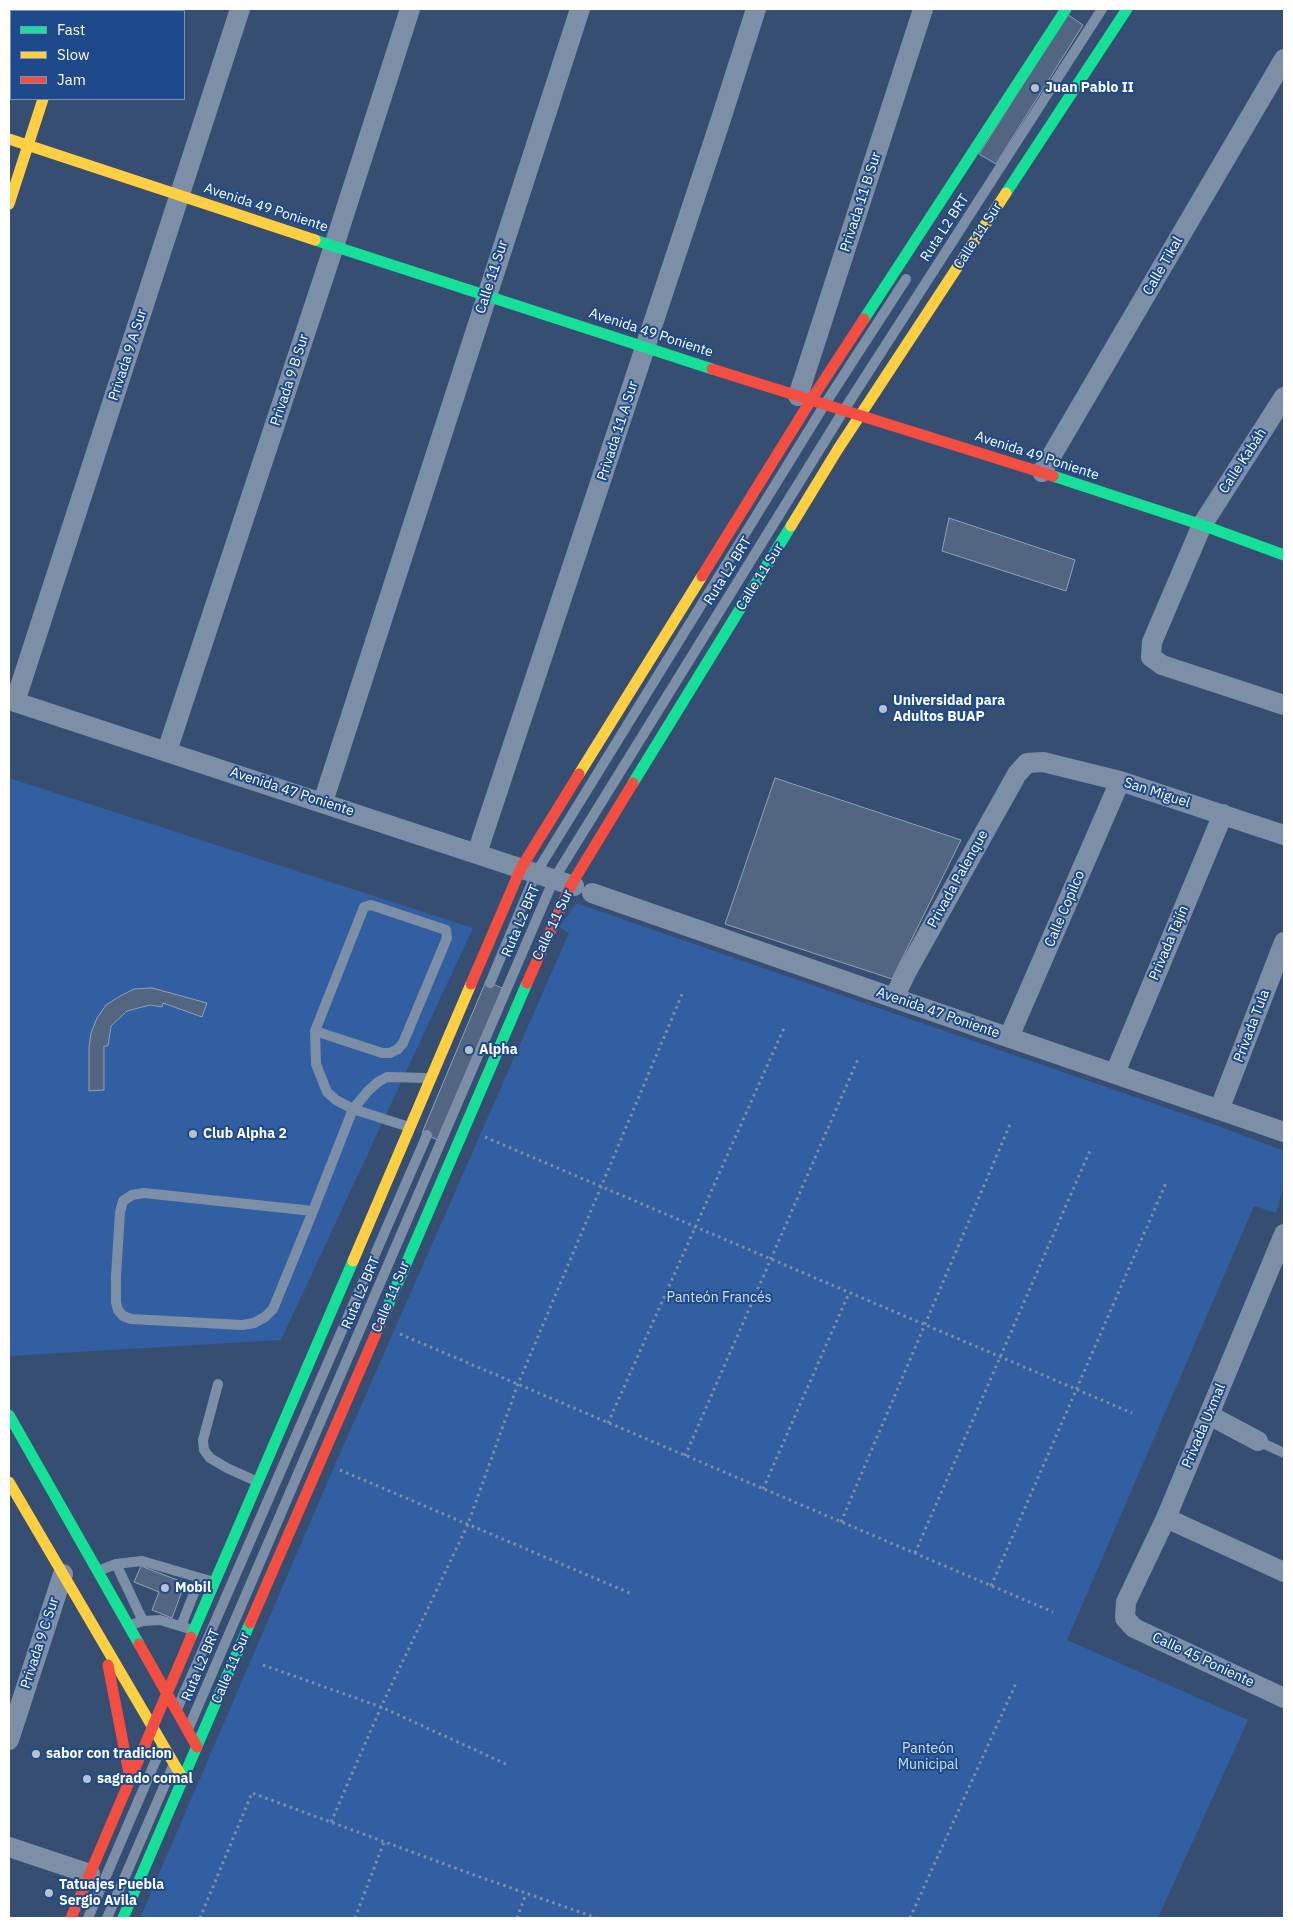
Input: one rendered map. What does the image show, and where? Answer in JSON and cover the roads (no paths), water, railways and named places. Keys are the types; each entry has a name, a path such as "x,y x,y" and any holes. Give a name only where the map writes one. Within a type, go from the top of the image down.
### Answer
{"main road":[{"name":"Calle 11 Sur","path":"71,1918 431,1078 860,415 1127,9"},
{"name":"Calle 11 Sur","path":"123,1918 531,973 558,881 804,398 848,342 1072,13"},
{"path":"9,204 43,100"},
{"name":"Avenida 49 Poniente","path":"12,140 645,348 1042,472 1202,525 1284,555"},
{"path":"9,1415 165,1697 169,1728 180,1748 183,1779"},
{"path":"11,1478 30,1520 103,1642 154,1723 169,1728 180,1748"},
{"path":"16,1515 30,1520"},
{"path":"103,1642 130,1780"},
{"path":"180,1748 197,1747"}],"street":[{"name":"Privada 9 A Sur","path":"12,701 180,196 240,9"},
{"name":"Privada 9 B Sur","path":"167,751 334,246 410,9"},
{"name":"Calle 11 Sur","path":"323,802 580,9"},
{"name":"Privada 11 A Sur","path":"477,853 756,9"},
{"name":"Privada 11 B Sur","path":"804,398 819,332 923,9"},
{"name":"Calle Tikal","path":"1042,472 1284,59"},
{"path":"819,332 848,342"},
{"name":"Calle Kabáh","path":"1284,397 1202,525 1152,642 1151,657 1162,665 1284,705"},
{"name":"Avenida 47 Poniente","path":"12,701 477,853 1284,1132"},
{"name":"San Miguel","path":"1026,763 1043,762 1120,781 1284,835"},
{"name":"Privada Palenque","path":"894,998 906,972 1012,782 1026,763"},
{"name":"Calle Copilco","path":"1010,1037 1120,781"},
{"name":"Privada Tajín","path":"1115,1073 1223,814"},
{"name":"Privada Tula","path":"1220,1110 1284,942"},
{"name":"Privada Uxmal","path":"1126,1618 1126,1602 1166,1518 1284,1234"},
{"path":"1208,1415 1258,1441"},
{"path":"1166,1518 1284,1572"},
{"name":"Privada 9 C Sur","path":"9,1740 63,1574"},
{"name":"Calle 45 Poniente","path":"1126,1618 1134,1628 1284,1698"},
{"path":"9,1847 90,1874"}],"lane":[{"name":"Ruta L2 BRT","path":"490,983 558,881 844,410 1102,9"},
{"name":"Ruta L2 BRT","path":"107,1918 558,881 825,404 910,273"},
{"path":"315,1031 382,1053 390,1053 398,1049 403,1043 447,938 446,930 371,905 364,907 315,1031 316,1064 327,1092 336,1100 353,1109 410,1127"},
{"path":"313,1211 144,1193 132,1194 123,1201 120,1212 116,1276 116,1302 118,1310 123,1316 131,1319 242,1325 254,1323 265,1317 273,1309 313,1211 353,1109 368,1091 387,1077 431,1078"},
{"name":"Ruta L2 BRT","path":"88,1918 426,1135"},
{"path":"218,1384 203,1440 204,1450 210,1458 258,1482"},
{"path":"9,1427 165,1697"},
{"path":"1258,1441 1284,1453"},
{"path":"11,1478 154,1723"},
{"path":"96,1572 116,1564 142,1561 214,1583"},
{"path":"116,1564 142,1621"},
{"path":"181,1626 200,1578"},
{"path":"127,1626 142,1621 160,1620 194,1630"}],"place":[{"name":"Juan Pablo II","path":"1035,88"},
{"name":"Universidad para Adultos BUAP","path":"883,709"},
{"name":"Alpha","path":"469,1050"},
{"name":"Club Alpha 2","path":"193,1134"},
{"name":"Mobil","path":"165,1588"},
{"name":"sabor con tradicion","path":"36,1754"},
{"name":"sagrado comal","path":"87,1779"},
{"name":"Tatuajes Puebla Sergio Avila","path":"49,1893"}],"park label":[{"name":"Panteón Francés","path":"719,1298"},
{"name":"Panteón Municipal","path":"928,1758"}]}
